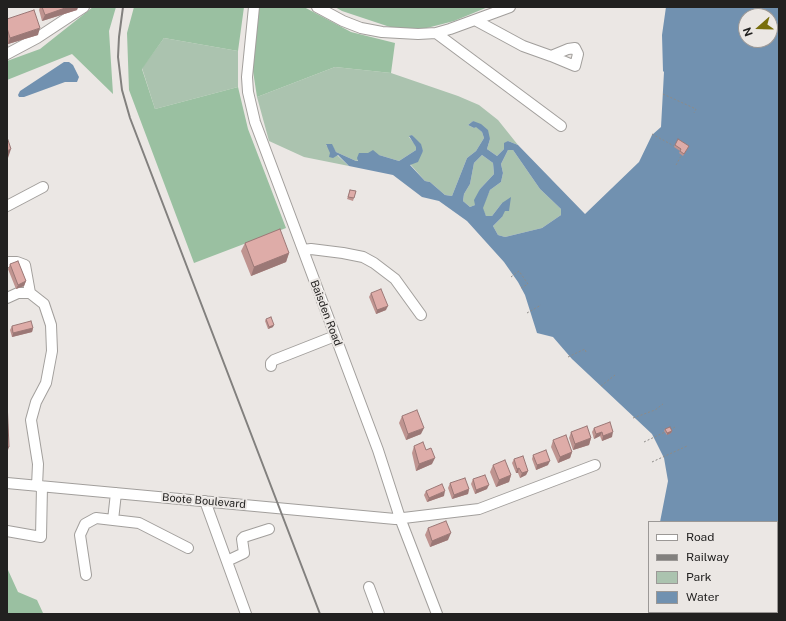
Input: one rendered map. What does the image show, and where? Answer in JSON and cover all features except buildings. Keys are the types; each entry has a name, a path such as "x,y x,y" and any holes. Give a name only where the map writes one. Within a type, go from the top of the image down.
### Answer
{"street":[{"path":"7,54 37,38 84,7"},
{"name":"Baisden Road","path":"254,7 247,64 248,92 260,136 378,450 400,518 437,614"},
{"path":"318,7 343,21 361,28 401,34 436,33 510,7"},
{"path":"475,20 516,42 551,56"},
{"path":"436,33 562,126"},
{"path":"7,206 43,187"},
{"path":"303,250 311,249 343,253 363,257 374,262 396,279 421,315"},
{"path":"7,262 17,262 25,265 30,293"},
{"path":"7,298 18,293 30,293 44,304 51,325 52,351 46,383 36,402 31,420 38,464 41,537 7,532"},
{"path":"272,366 271,363 274,360 335,336"},
{"name":"Boote Boulevard","path":"7,483 400,518 479,509 595,465"},
{"path":"113,520 116,493"},
{"path":"205,501 246,614"},
{"path":"86,575 80,535 85,524 96,518 139,523 188,548"},
{"path":"227,561 244,553 242,539 244,537 269,529"},
{"path":"368,587 379,614"}],"path":[{"path":"663,94 696,109 694,113"},
{"path":"652,134 677,148"},
{"path":"676,165 684,152"},
{"path":"511,277 519,271 528,284 521,288"},
{"path":"528,313 541,306"},
{"path":"568,357 585,349 586,352"},
{"path":"601,386 615,376"},
{"path":"633,418 655,410 663,404"},
{"path":"644,442 675,427"},
{"path":"652,462 687,446"}],"green space":[{"path":"93,7 116,7 109,31 113,94 72,54 7,80 7,61 40,49"},
{"path":"134,7 244,7 238,51 164,38 142,69 155,109 238,87 248,129 286,228 194,263 129,90 127,33"},
{"path":"259,7 304,7 351,32 395,43 391,73 335,67 257,97 253,71"},
{"path":"335,7 488,7 454,21 423,29 393,28 342,11"},
{"path":"164,38 238,51 238,87 155,109 142,68"},
{"path":"335,67 391,73 458,96 479,105 498,120 518,145 508,141 504,149 497,156 487,149 490,139 473,121 468,125 474,128 476,126 482,132 484,138 476,151 467,158 452,196 445,195 430,182 425,181 410,164 423,151 412,135 409,137 417,147 416,150 399,161 379,155 356,161 336,152 331,144 326,145 349,166 304,157 269,141 257,97"},
{"path":"508,150 513,150 540,189 561,209 561,215 542,228 505,237 498,235 493,226 502,217 502,203 492,216 486,216 482,208 490,190 501,182 503,173 501,164"},
{"path":"482,155 493,163 494,174 480,189 475,205 470,207 463,201 464,194 470,184 474,163"},
{"path":"8,570 18,592 37,600 43,613 46,614 7,614"}],"water":[{"path":"666,7 779,7 779,614 701,613 778,613 778,521 660,521 668,481 664,458 652,434 572,359 553,337 537,333 525,295 504,262 467,221 439,201 422,197 393,175 349,166 338,155 333,158 329,157 330,153 326,144 332,144 336,152 356,161 358,161 357,158 359,153 368,153 373,150 379,155 399,161 416,150 416,147 409,136 412,135 421,144 423,151 418,162 410,165 425,181 430,182 445,195 452,196 467,158 476,151 484,138 482,132 476,127 474,128 468,125 473,121 481,124 488,130 490,139 487,149 497,156 504,149 504,143 508,141 518,145 585,214 639,162 652,135 661,127 664,72 662,35","holes":["508,150 513,150 540,189 561,209 561,215 542,228 505,237 498,235 493,226 502,217 505,211 509,211 511,197 502,203 492,216 486,216 483,208 490,190 501,182 503,173 501,164","482,155 493,163 494,174 480,189 474,200 475,205 470,207 463,201 464,194 470,184 474,163"]},
{"path":"64,62 69,62 73,65 79,77 77,82 65,82 24,97 19,97 18,95 20,91"}],"railway":[{"path":"123,7 118,57 122,90 130,118 320,614"}]}
